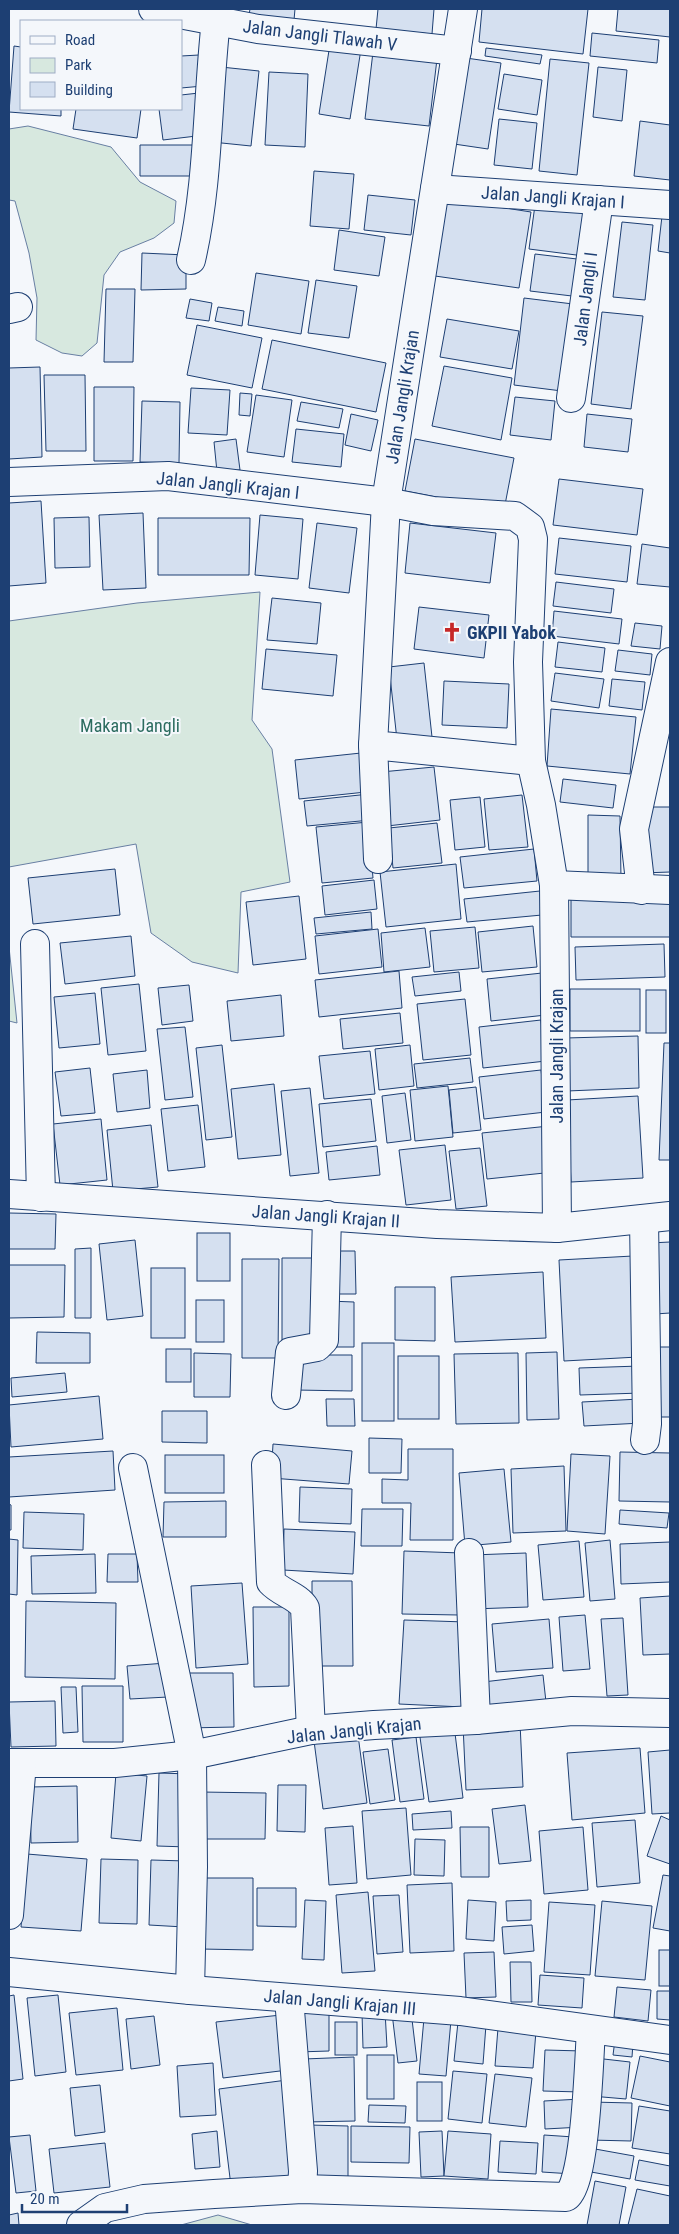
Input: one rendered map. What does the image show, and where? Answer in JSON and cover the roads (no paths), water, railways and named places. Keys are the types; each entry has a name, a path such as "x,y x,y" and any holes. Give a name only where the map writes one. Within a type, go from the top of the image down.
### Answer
{"street":[{"name":"Jalan Jangli Tlawah V","path":"153,9 258,29 457,51"},
{"name":"Jalan Jangli Krajan","path":"378,860 374,745 386,502 464,9"},
{"path":"191,260 198,230 207,143 208,99 216,20"},
{"name":"Jalan Jangli Krajan I","path":"435,189 670,205"},
{"name":"Jalan Jangli I","path":"571,398 599,200"},
{"name":"Jalan Jangli Krajan I","path":"9,482 168,476 386,502 433,511 515,516 530,527 533,539 528,662 531,761"},
{"path":"641,890 634,829 670,662"},
{"path":"374,745 531,761"},
{"name":"Jalan Jangli Krajan","path":"531,761 541,804 554,885 557,1228"},
{"path":"554,885 670,890"},
{"path":"35,944 41,1197"},
{"name":"Jalan Jangli Krajan II","path":"9,1194 437,1224 557,1228 657,1217 645,1440"},
{"path":"286,1395 290,1352 316,1347 324,1340 327,1215"},
{"path":"266,1465 271,1582 279,1590 300,1600 305,1608 311,1730"},
{"path":"133,1468 192,1755 193,1867 190,1990"},
{"path":"469,1553 476,1720"},
{"name":"Jalan Jangli Krajan","path":"15,1763 115,1763 192,1755 311,1730 476,1720 572,1711 670,1713"},
{"path":"9,1915 15,1763"},
{"name":"Jalan Jangli Krajan III","path":"9,1972 190,1990 460,2012 670,2040"},
{"path":"289,1998 302,2189"},
{"path":"81,2225 105,2208 144,2199 302,2189 566,2197 571,2194 583,2143 591,2030"}],"place":[{"name":"GKPII Yabok","path":"452,632"}],"park label":[{"name":"Makam Jangli","path":"130,725"}]}
